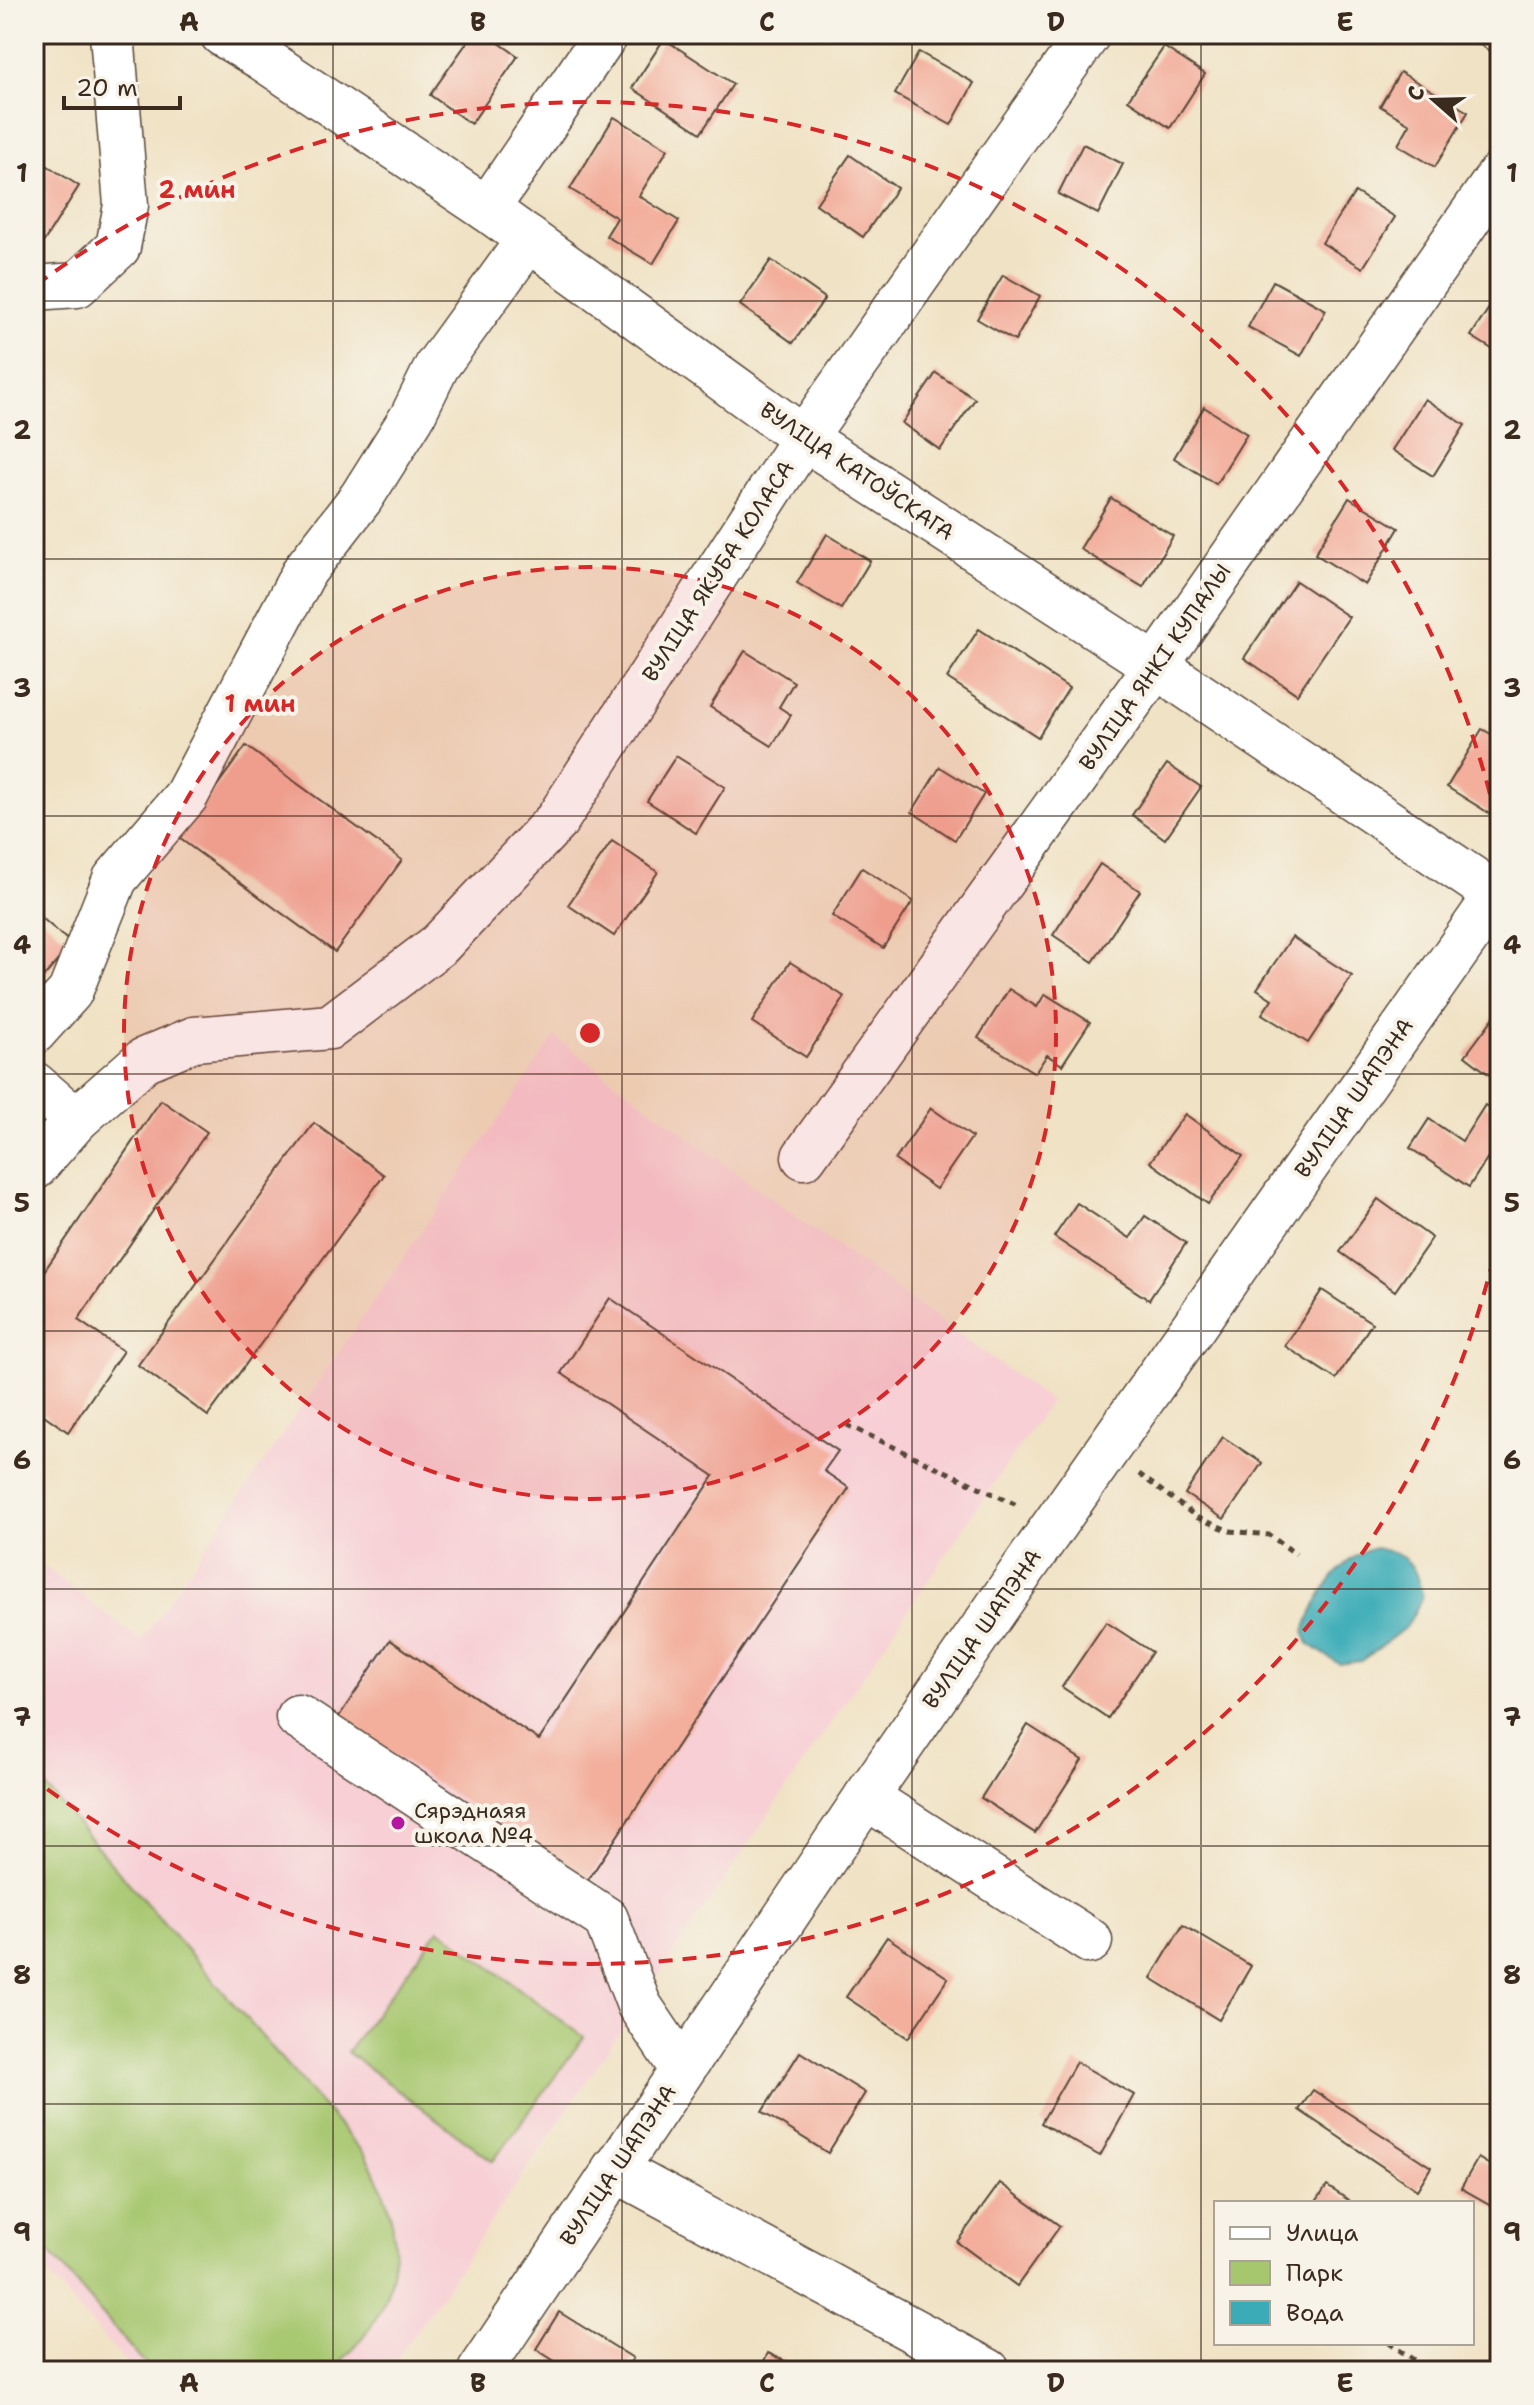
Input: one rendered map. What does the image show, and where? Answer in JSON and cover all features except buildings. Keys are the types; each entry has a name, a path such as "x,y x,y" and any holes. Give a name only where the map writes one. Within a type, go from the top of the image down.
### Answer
{"street":[{"path":"34,288 77,285 118,247 126,205 112,34"},
{"name":"ВУЛІЦА КАТОЎСКАГА","path":"222,34 270,46 487,209 804,438 1156,666 1499,894"},
{"path":"487,209 606,34"},
{"name":"ВУЛІЦА ЯКУБА КОЛАСА","path":"76,1120 144,1060 194,1039 330,1027 440,944 557,820 804,438 1088,34"},
{"name":"ВУЛІЦА ЯНКІ КУПАЛЫ","path":"804,1157 1156,666 1500,174"},
{"path":"34,1032 70,992 115,879 186,796 305,570 361,498 412,417 437,366 529,239"},
{"name":"ВУЛІЦА ШАПЭНА","path":"480,2371 866,1797 1106,1450 1499,894"},
{"path":"34,1084 76,1120 34,1168"},
{"path":"298,1717 606,1919 639,2005 682,2069"},
{"path":"866,1797 1090,1941"},
{"path":"614,2169 988,2371"}],"path":[{"path":"847,1425 1037,1515 1053,1527"},
{"path":"1106,1450 1198,1518 1230,1531 1269,1535 1296,1554"},
{"path":"1392,2345 1430,2371"}],"shaded area":[{"name":"Сярэднаяя школа №4","path":"555,1037 1050,1401 389,2371 133,2371 34,2259 34,1559 141,1641"}],"green space":[{"path":"34,1774 365,2155 380,2184 390,2213 394,2242 392,2271 385,2298 372,2324 353,2349 329,2371 155,2371 141,2360 34,2234"},
{"path":"439,1929 584,2037 493,2161 347,2052"}],"water":[{"path":"1375,1548 1396,1554 1408,1562 1423,1596 1407,1626 1362,1661 1339,1664 1309,1644 1304,1632 1322,1593 1339,1570 1350,1560"}],"place":[{"name":"Сярэднаяя школа №4","path":"398,1823"}]}
